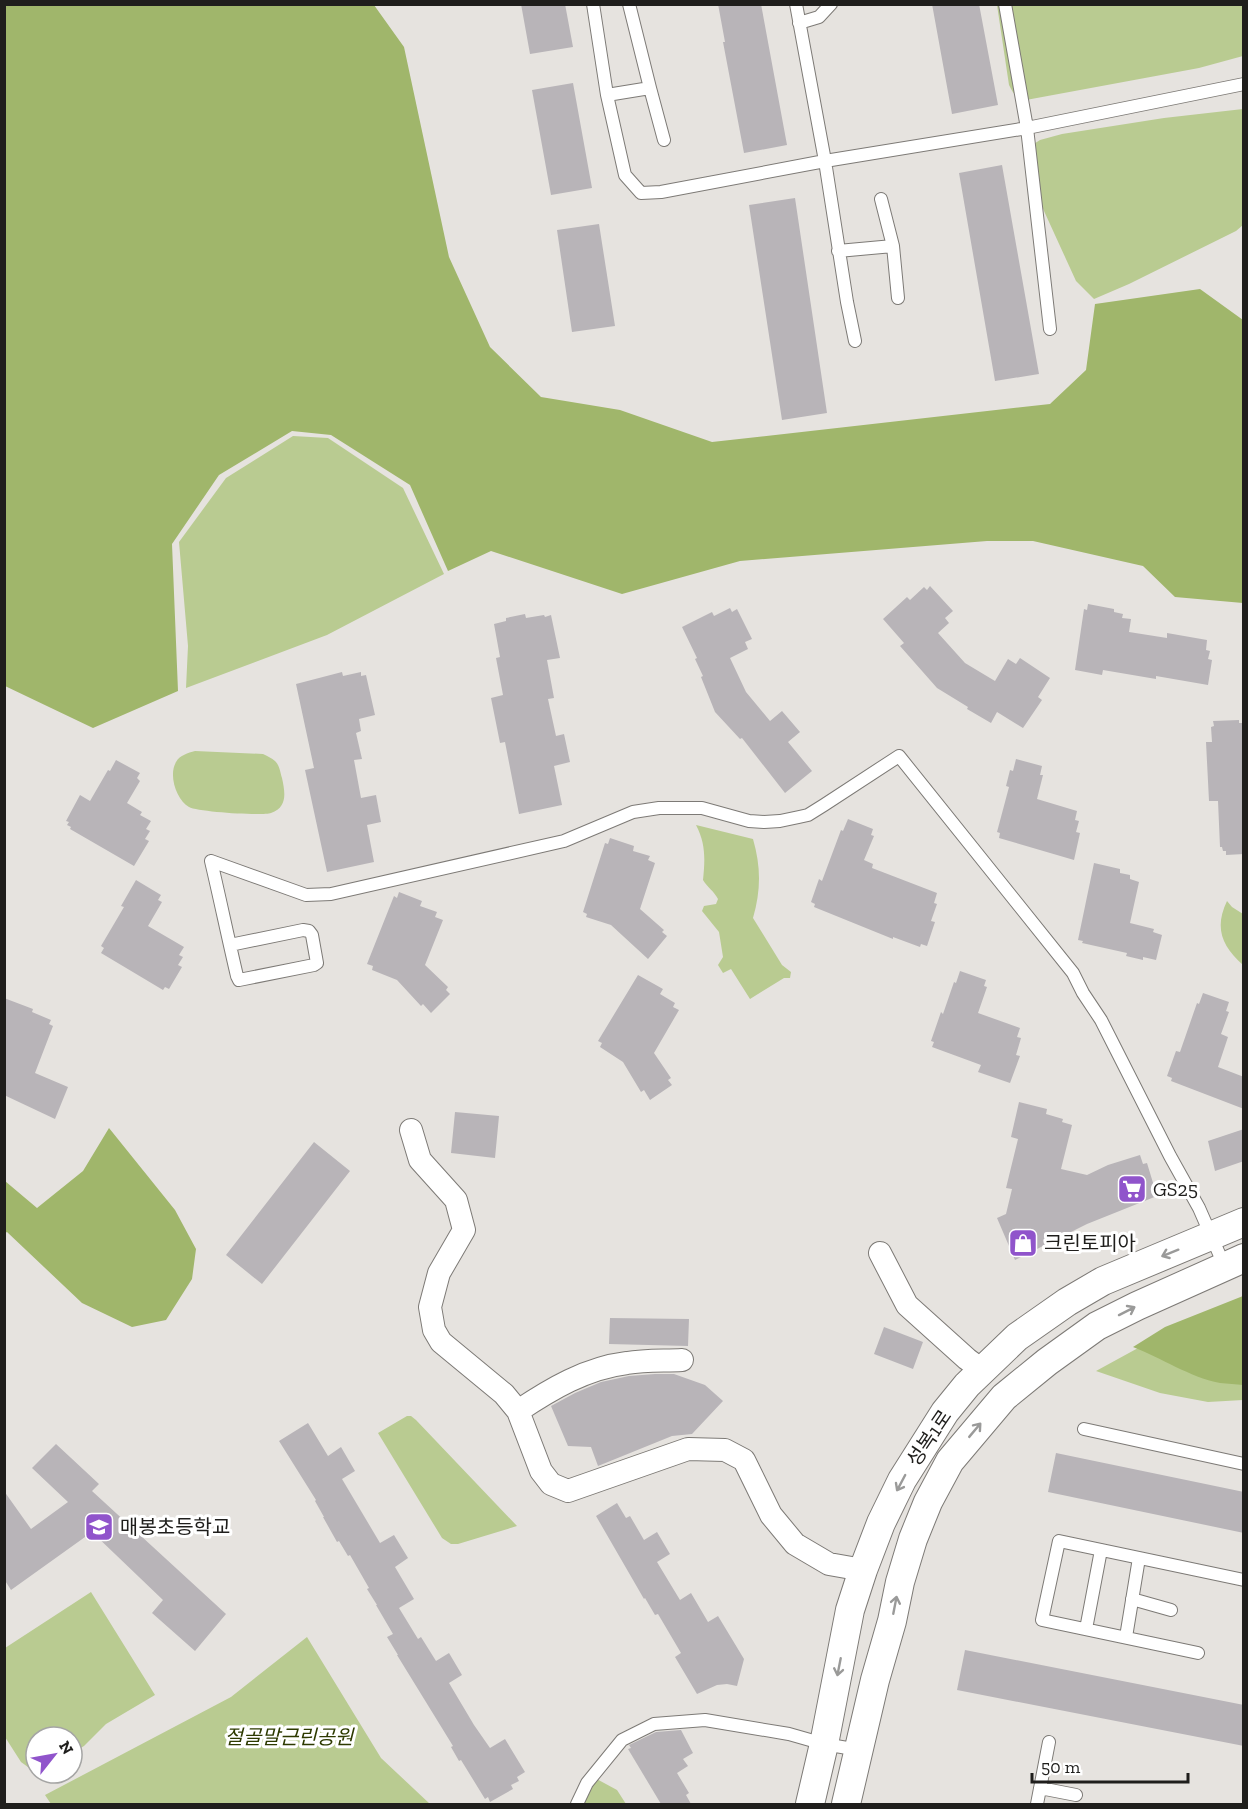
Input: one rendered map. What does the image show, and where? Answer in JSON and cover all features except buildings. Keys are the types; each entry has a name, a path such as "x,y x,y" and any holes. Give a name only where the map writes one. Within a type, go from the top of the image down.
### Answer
{"street":[{"path":"411,1130 420,1160 456,1200 464,1230 439,1273 430,1307 434,1330 441,1342 504,1394 518,1411 541,1471 551,1484 568,1491 688,1449 725,1450 744,1460 771,1515 795,1544 829,1563 863,1570"},
{"name":"성복1로","path":"810,1804 850,1610 863,1570 881,1523 902,1480 945,1412 982,1370 1017,1337 1085,1291 1103,1281 1244,1222"},
{"path":"880,1253 908,1305 982,1370"},
{"name":"성복1로","path":"846,1804 875,1680 913,1539 928,1502 950,1461 1004,1397 1088,1332 1137,1306 1234,1262"},
{"path":"518,1411 543,1394 588,1372 626,1363 682,1360"}],"lane":[{"path":"593,4 607,95 625,175 641,193 661,192 825,161 1027,128 1244,84"},
{"path":"629,4 664,140"},
{"path":"796,4 855,341"},
{"path":"799,23 819,18 831,4"},
{"path":"1005,4 1027,128 1050,329"},
{"path":"607,95 650,88"},
{"path":"881,199 893,246 898,298"},
{"path":"838,251 893,246"},
{"path":"230,945 303,930 309,931 312,934 317,963 239,980 230,945 211,861 306,895 331,894 564,841 633,812 659,808 702,808 749,821 764,822 808,815 898,756 1072,973 1101,1020 1211,1235 1234,1262"},
{"path":"1084,1429 1244,1464"},
{"path":"1198,1653 1042,1620 1059,1541 1244,1580"},
{"path":"1086,1629 1101,1550"},
{"path":"1126,1637 1139,1558"},
{"path":"1132,1599 1170,1610"},
{"path":"577,1804 587,1783 622,1740 654,1724 705,1720 789,1734 824,1744 859,1750"},
{"path":"1037,1804 1049,1742"},
{"path":"1041,1788 1076,1795"}],"green space":[{"path":"5,4 374,5 404,47 449,257 490,347 541,397 620,410 712,442 1050,404 1086,370 1095,304 1200,289 1243,320 1243,603 1175,597 1143,566 1033,541 987,541 740,561 622,594 491,551 448,571 410,485 331,435 292,431 219,475 172,544 178,691 93,728 5,686"},
{"path":"997,5 1243,5 1243,56 1199,68 1026,100 1015,95 1009,85"},
{"path":"1243,109 1243,225 1236,231 1094,299 1076,281 1044,211 1028,170 1026,149 1040,140 1062,134 1164,118"},
{"path":"293,436 328,438 403,488 444,574 327,635 186,688 188,646 179,542 226,478"},
{"path":"195,751 263,754 272,759 279,767 283,783 283,803 271,813 256,814 217,812 189,807 181,799 175,787 173,774 176,762 184,755"},
{"path":"696,825 753,839 758,859 759,879 758,898 753,918 782,965 791,972 790,978 784,978 750,999 731,969 723,973 718,965 723,957 719,932 702,911 704,906 716,904 718,899 703,880 704,852"},
{"path":"1227,901 1243,914 1243,965 1230,951 1222,936 1221,920"},
{"path":"109,1128 175,1210 196,1249 192,1279 166,1320 132,1327 82,1303 7,1232 5,1233 5,1181 37,1208 83,1171"},
{"path":"1243,1296 1243,1385 1220,1383 1197,1376 1133,1347 1165,1327"},
{"path":"1243,1297 1243,1400 1208,1402 1160,1393 1096,1371 1160,1336"},
{"path":"407,1416 416,1420 517,1526 458,1544 451,1544 442,1538 378,1433"},
{"path":"91,1592 155,1695 106,1724 84,1746 84,1725 24,1725 24,1764 5,1737 5,1648"},
{"name":"절골말근린공원","path":"307,1637 381,1758 430,1804 51,1804 45,1795 64,1785 84,1785 84,1774 231,1697"},
{"path":"593,1777 617,1790 626,1804 586,1804 584,1801"}],"place":[{"name":"GS25","path":"1132,1189"},
{"name":"크린토피아","path":"1023,1243"},
{"name":"매봉초등학교","path":"99,1527"}]}
